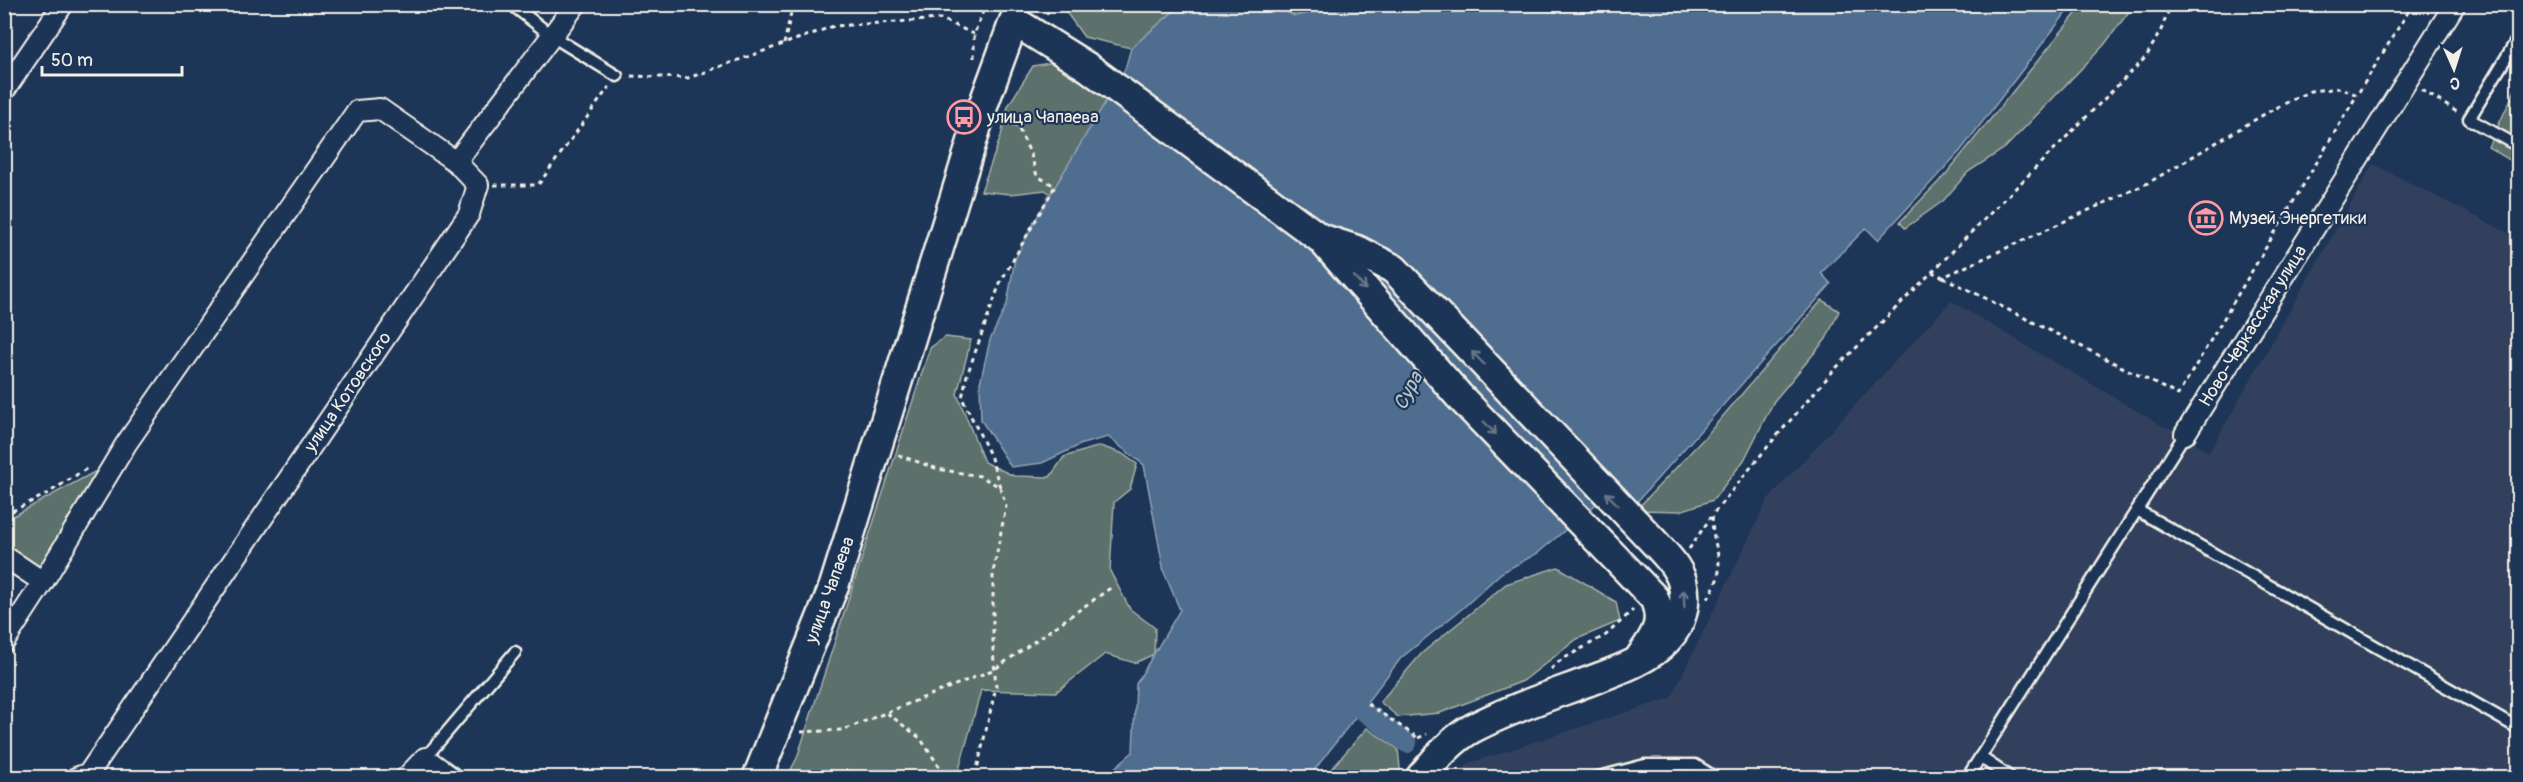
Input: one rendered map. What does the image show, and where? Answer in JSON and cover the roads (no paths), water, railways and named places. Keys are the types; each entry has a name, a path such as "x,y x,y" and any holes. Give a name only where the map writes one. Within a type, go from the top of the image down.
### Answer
{"main road":[{"name":"улица Чапаева","path":"757,777 834,586 984,103 1014,21 1089,68 1321,239"},
{"path":"1321,239 1459,396 1654,598 1660,610 1660,620 1656,634 1639,659"},
{"path":"1321,239 1357,250 1394,269 1653,541 1679,574 1685,594 1684,609 1678,625 1667,640 1614,672 1504,713 1470,730 1447,748 1420,777"}],"street":[{"path":"4,92 63,4"},
{"path":"4,642 126,444 357,111 380,109 456,162 576,4"},
{"name":"Ново-Черкасская улица","path":"2185,434 2455,4"},
{"name":"улица Котовского","path":"76,777 89,773 463,224 469,214 478,185 456,162"},
{"path":"4,556 43,582"},
{"path":"406,777 425,758 453,777"}],"lane":[{"path":"511,4 552,36 617,76"},
{"path":"2518,38 2469,119 2518,146"},
{"path":"1967,777 2185,434"},
{"path":"2137,510 2518,728"},
{"path":"425,758 515,652"},
{"path":"1980,757 2011,777"},
{"path":"1595,777 1645,765 1695,765 1716,777"}],"water":[{"name":"Сура","path":"1194,4 1269,5 1295,16 1356,4 2072,5 1961,150 1878,240 1866,228 1821,273 1831,284 1627,513 1608,494 1538,553 1501,573 1464,607 1401,658 1309,777 1104,777 1133,752 1136,684 1180,610 1164,572 1144,465 1108,437 1082,444 1042,463 1011,467 981,420 980,383 990,340 1007,304 1015,259 1034,222 1125,69 1131,48 1174,11"}],"waterway":[{"path":"1362,710 1407,743"}],"place":[{"name":"улица Чапаева","path":"964,117"},
{"name":"Музей Энергетики","path":"2206,218"}]}
